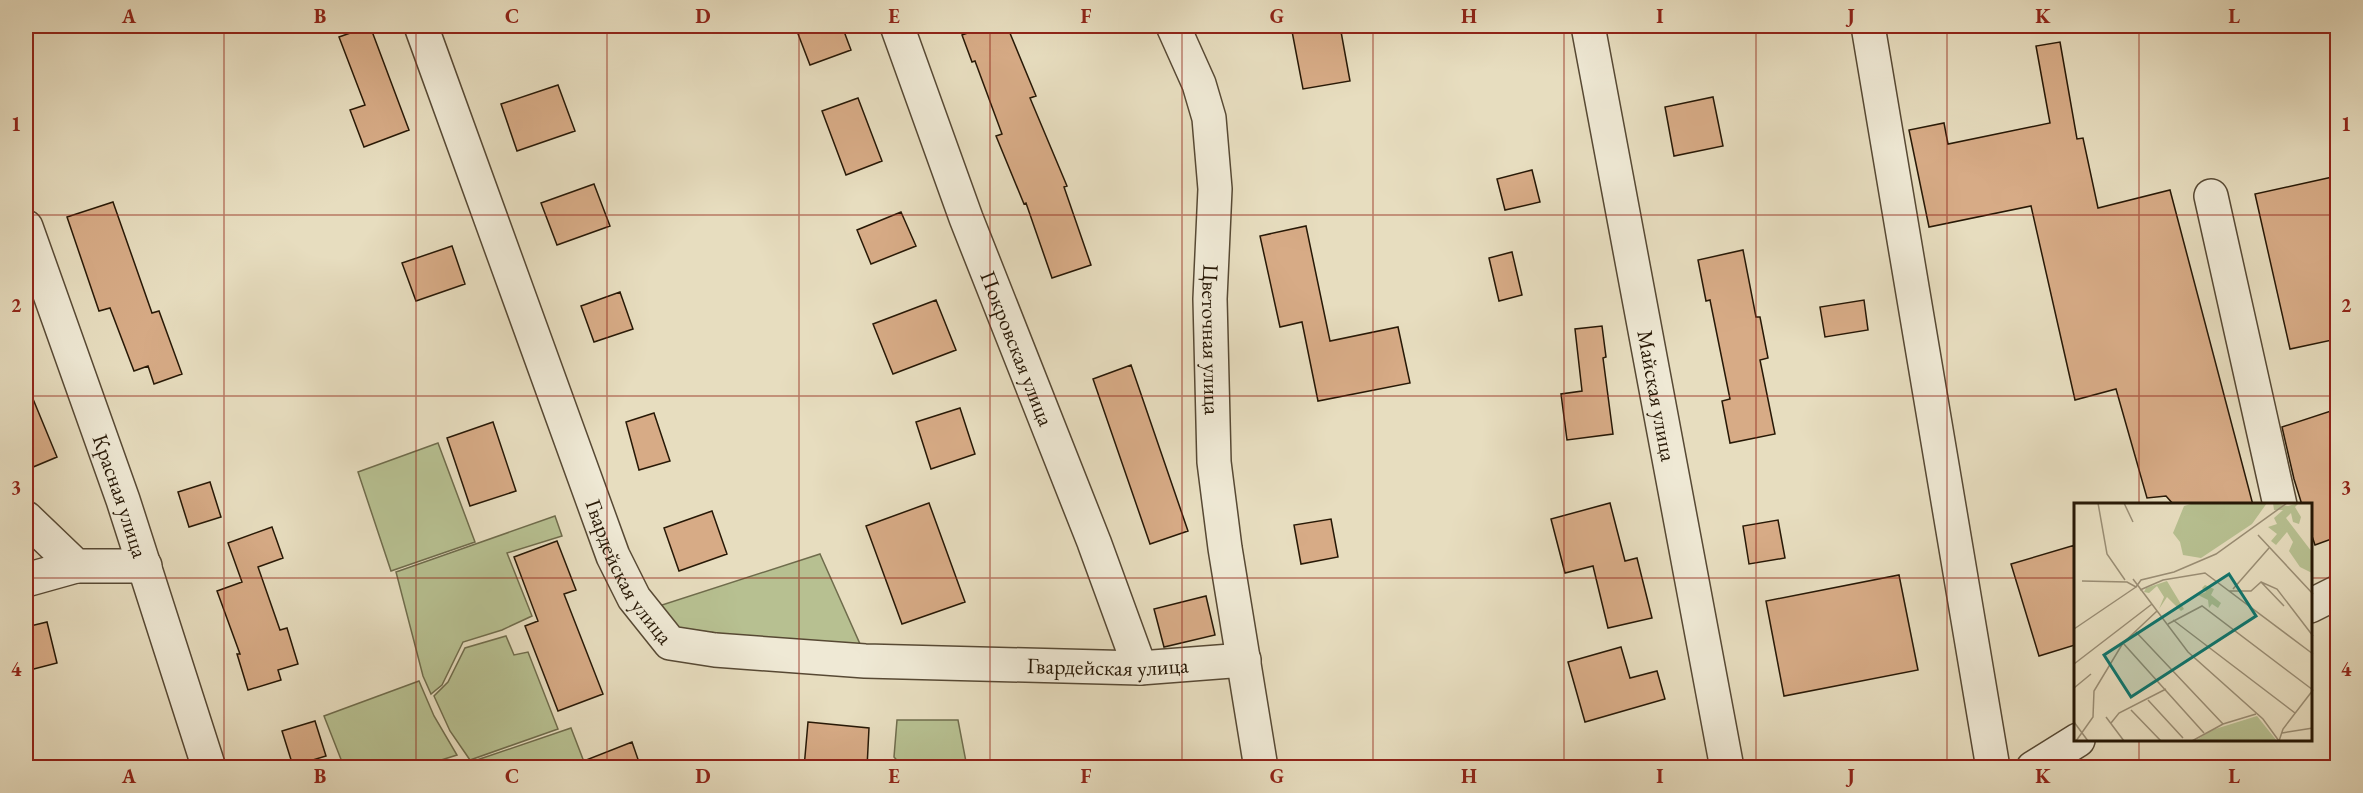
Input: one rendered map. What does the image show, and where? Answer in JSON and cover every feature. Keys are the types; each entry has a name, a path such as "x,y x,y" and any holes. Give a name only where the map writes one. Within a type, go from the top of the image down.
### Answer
{"street":[{"name":"Гвардейская улица","path":"421,26 613,556 634,598 670,643 715,650 865,661 1140,668 1244,660"},
{"name":"Покровская улица","path":"897,26 966,218 1094,542 1140,668"},
{"name":"Цветочная улица","path":"1173,26 1199,84 1209,118 1215,189 1210,299 1214,462 1225,548 1260,768"},
{"name":"Майская улица","path":"1588,26 1727,768"},
{"path":"1868,26 1934,429 1958,548 1993,768"},
{"path":"2211,196 2280,503"},
{"name":"Красная улица","path":"26,227 145,566 209,768"},
{"path":"26,518 76,566"},
{"path":"26,580 76,566 145,566"},
{"path":"2312,605 2337,592"},
{"path":"2033,768 2076,742"}],"green space":[{"path":"438,443 475,542 391,571 358,472"},
{"path":"555,516 562,536 507,553 532,616 502,630 463,642 442,685 431,694 423,676 396,572"},
{"path":"820,554 860,644 738,636 665,626 662,605"},
{"path":"506,636 514,655 528,652 558,729 470,760 450,731 434,696 448,682 465,648"},
{"path":"419,681 434,716 457,755 419,767 344,767 324,716"},
{"path":"897,720 958,720 967,767 903,767 894,757"},
{"path":"571,728 586,767 475,768 471,762"}],"building":[{"path":"370,26 409,130 364,147 350,110 365,105 339,37"},
{"path":"795,26 842,26 851,50 810,65"},
{"path":"987,26 1007,26 1036,96 1030,98 1067,186 1064,187 1091,265 1052,278 1026,203 1024,204 996,136 1002,134 975,61 972,62 962,35"},
{"path":"1291,26 1340,26 1350,81 1303,89"},
{"path":"2060,42 2077,139 2083,138 2098,208 2170,190 2252,503 2172,503 2166,496 2147,498 2116,389 2075,400 2031,206 1929,227 1909,130 1944,123 1948,144 2050,123 2036,46"},
{"path":"558,85 575,131 517,151 501,104"},
{"path":"1713,97 1723,146 1674,156 1665,107"},
{"path":"858,98 882,161 846,175 822,111"},
{"path":"1532,170 1540,202 1505,210 1497,179"},
{"path":"2337,176 2337,339 2290,349 2255,194"},
{"path":"594,184 610,226 557,245 541,203"},
{"path":"113,202 152,313 159,311 182,374 154,384 148,366 134,371 110,308 99,311 67,217"},
{"path":"901,212 916,246 871,264 857,230"},
{"path":"1306,226 1330,341 1398,327 1410,383 1318,401 1302,322 1280,327 1260,236"},
{"path":"452,246 465,284 416,301 402,263"},
{"path":"1743,250 1756,317 1760,317 1768,358 1760,360 1775,434 1730,443 1722,401 1730,399 1710,300 1706,301 1698,260"},
{"path":"1512,252 1522,295 1499,301 1489,258"},
{"path":"620,292 633,329 594,342 581,306"},
{"path":"936,300 956,350 893,374 873,324"},
{"path":"1864,300 1868,330 1825,337 1820,307"},
{"path":"1602,326 1606,357 1603,358 1613,434 1567,440 1561,394 1582,391 1575,329"},
{"path":"1131,365 1188,531 1150,544 1093,379"},
{"path":"26,382 57,457 26,470"},
{"path":"960,408 975,454 931,469 916,422"},
{"path":"2337,409 2337,537 2315,545 2312,536 2312,503 2301,503 2282,427"},
{"path":"654,413 670,461 639,470 626,422"},
{"path":"493,422 516,491 470,506 447,438"},
{"path":"210,482 221,517 189,527 178,492"},
{"path":"929,503 965,602 902,624 866,526"},
{"path":"1610,503 1625,561 1637,558 1652,618 1608,628 1593,566 1565,573 1551,519"},
{"path":"712,511 727,554 679,571 664,528"},
{"path":"1331,519 1338,557 1301,564 1294,525"},
{"path":"1778,520 1785,558 1749,564 1743,526"},
{"path":"272,527 283,558 258,567 280,630 287,628 298,664 278,670 281,680 248,690 237,654 240,654 217,591 242,582 228,543"},
{"path":"557,541 576,590 564,594 603,694 558,711 525,626 538,621 514,557"},
{"path":"2074,545 2074,645 2039,656 2011,564"},
{"path":"1899,575 1918,670 1784,696 1766,601"},
{"path":"1206,596 1215,635 1164,647 1154,609"},
{"path":"47,622 57,663 26,671 26,627"},
{"path":"1621,647 1630,678 1657,671 1665,699 1585,722 1568,662"},
{"path":"315,721 326,756 293,766 282,731"},
{"path":"808,722 869,728 867,768 804,768"},
{"path":"632,742 641,768 571,768 571,766"}]}
